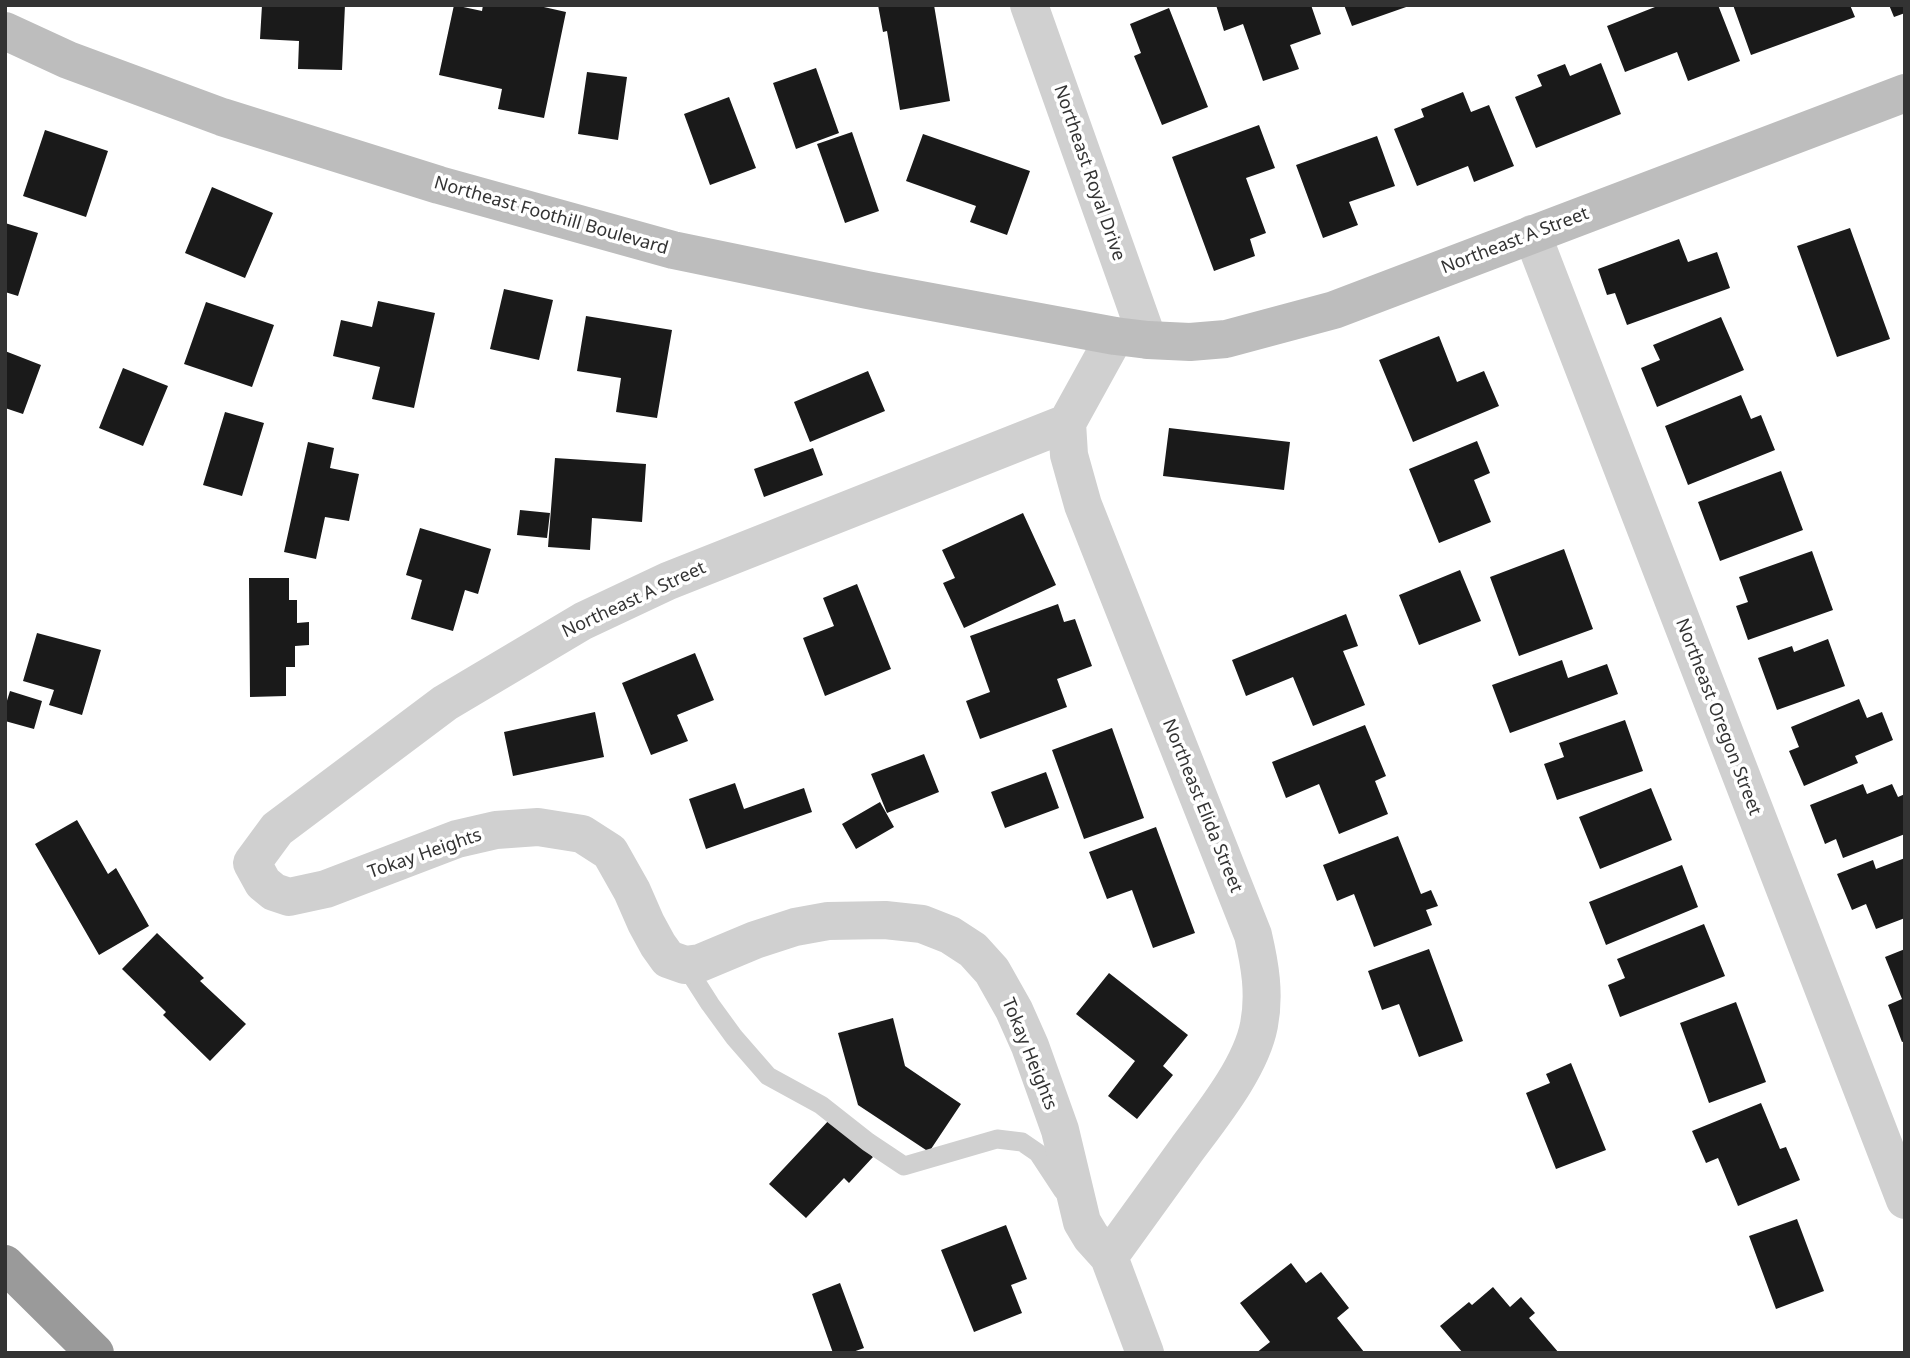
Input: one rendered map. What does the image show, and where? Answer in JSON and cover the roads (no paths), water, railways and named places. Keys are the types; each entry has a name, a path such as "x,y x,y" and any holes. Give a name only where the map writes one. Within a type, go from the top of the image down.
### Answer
{"highway":[{"path":"5,1264 95,1353"},
{"path":"5,1291 84,1353"}],"street":[{"name":"Northeast Royal Drive","path":"1029,5 1132,338"},
{"name":"Northeast Foothill Boulevard","path":"5,32 68,60 222,117 439,185 660,247 867,290 1132,338"},
{"name":"Northeast A Street","path":"1132,338 1190,342 1226,339 1334,310 1905,93"},
{"name":"Northeast Oregon Street","path":"1532,234 1905,1199"},
{"path":"1068,423 1132,338"},
{"name":"Northeast A Street","path":"252,863 278,829 445,703 583,621 668,581 1068,423"},
{"name":"Northeast Elida Street","path":"1068,423 1069,454 1083,505 1253,935 1261,967 1259,1027 1250,1054 1219,1105 1109,1257"},
{"name":"Tokay Heights","path":"252,863 263,883 274,892 289,897 326,889 457,839 496,830 538,827 582,834 610,852 658,945 668,959 685,965 700,963 795,927 828,921 885,920 922,924 950,935 973,950 992,971 1030,1046 1060,1130 1083,1222 1091,1237 1109,1257 1145,1353"}],"lane":[{"path":"685,965 734,1037 768,1076 821,1105 886,1155 904,1166 998,1139 1022,1142 1038,1153 1083,1222"}]}
